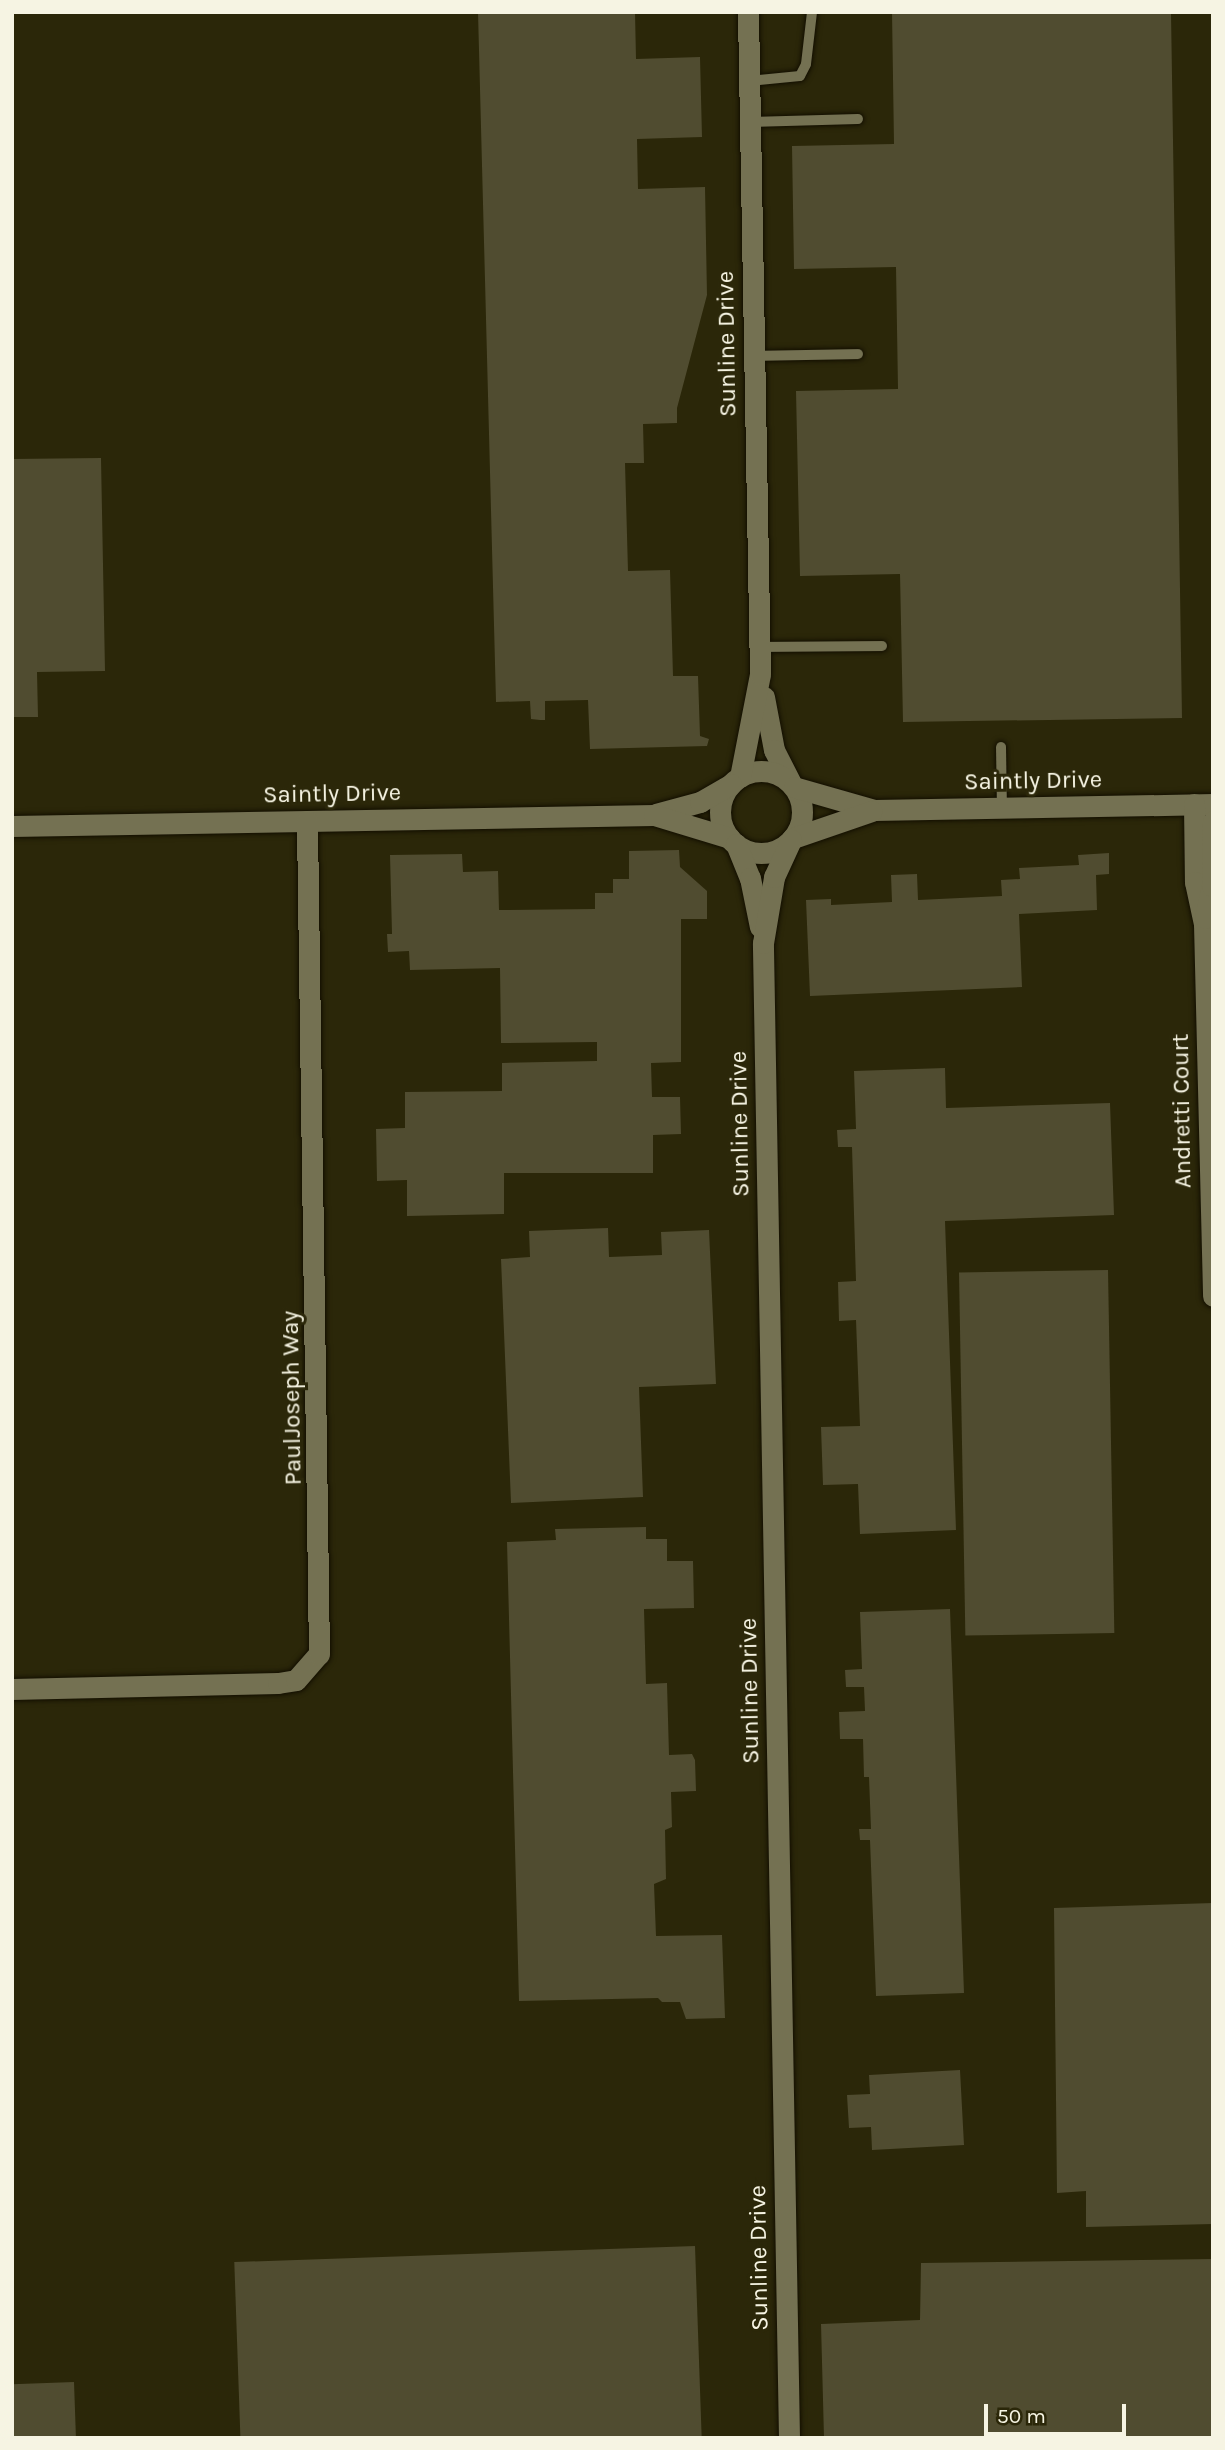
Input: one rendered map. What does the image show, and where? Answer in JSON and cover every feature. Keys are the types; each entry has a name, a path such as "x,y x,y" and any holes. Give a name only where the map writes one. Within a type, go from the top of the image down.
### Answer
{"street":[{"name":"Sunline Drive","path":"748,12 760,674 774,750 792,785"},
{"name":"Sunline Drive","path":"735,781 760,674"},
{"path":"766,771 792,785 802,813 792,839 777,850 760,853 733,841 720,815 735,781 766,771"},
{"name":"Saintly Drive","path":"12,826 654,815 700,802 735,781"},
{"name":"Saintly Drive","path":"792,785 874,810 1203,804 1195,882 1204,924"},
{"name":"Saintly Drive","path":"792,839 874,810"},
{"name":"Saintly Drive","path":"654,815 733,841"},
{"name":"PaulJoseph Way","path":"12,1689 278,1683 296,1680 319,1654 307,821"},
{"path":"1204,924 1212,886 1213,821"},
{"name":"Sunline Drive","path":"763,943 774,877 792,839"},
{"name":"Sunline Drive","path":"733,841 750,878 763,943 789,2438"},
{"name":"Andretti Court","path":"1204,924 1213,1296"}],"lane":[{"path":"749,81 800,76 806,64 812,12"},
{"path":"750,122 858,119"},
{"path":"754,356 858,354"},
{"path":"759,647 882,646"},
{"path":"1001,747 1002,808"}],"building":[{"path":"478,12 635,12 636,59 700,57 702,137 637,139 638,189 705,187 707,295 677,408 677,423 643,424 644,463 625,463 628,571 670,570 673,676 698,676 700,736 709,739 707,746 590,749 588,700 545,701 545,720 531,719 530,701 496,702"},
{"path":"892,12 1171,12 1182,718 903,722 900,574 800,576 796,391 898,389 896,267 794,269 792,146 894,144"},
{"path":"101,458 105,671 37,672 38,717 12,717 12,459"},
{"path":"679,850 680,867 707,891 707,919 681,919 681,1062 651,1063 652,1097 680,1097 681,1134 653,1135 653,1173 504,1173 504,1214 407,1216 407,1180 377,1181 376,1129 405,1128 405,1092 502,1091 502,1063 597,1061 597,1042 501,1043 500,968 410,970 409,951 388,952 387,934 392,934 390,855 462,854 463,872 498,871 499,910 595,909 595,893 613,893 613,879 629,879 629,851"},
{"path":"1109,853 1109,874 1096,875 1097,910 1019,914 1022,987 810,996 806,900 831,899 831,905 892,902 891,875 917,874 918,900 1002,896 1001,880 1020,879 1019,868 1079,865 1078,855"},
{"path":"945,1068 946,1108 1110,1103 1114,1215 945,1221 956,1530 860,1534 858,1484 823,1485 821,1427 860,1426 856,1320 839,1321 838,1282 856,1281 852,1147 838,1147 837,1130 856,1129 854,1071"},
{"path":"608,1228 609,1257 662,1255 661,1232 709,1230 716,1384 639,1387 643,1497 511,1503 501,1259 530,1257 529,1231"},
{"path":"1108,1270 1114,1633 965,1636 959,1273"},
{"path":"646,1527 646,1539 667,1539 667,1561 693,1561 694,1608 644,1609 646,1684 667,1683 669,1755 692,1754 695,1760 696,1791 671,1792 672,1827 665,1830 666,1879 654,1884 656,1936 722,1935 725,2018 686,2019 680,2002 662,2002 658,1998 519,2001 507,1542 556,1540 555,1529"},
{"path":"950,1609 964,1993 876,1996 870,1840 860,1840 859,1829 871,1829 869,1777 864,1777 863,1739 840,1739 839,1712 865,1711 864,1687 846,1687 845,1670 862,1669 860,1612"},
{"path":"1213,1903 1213,2224 1086,2227 1086,2191 1057,2193 1054,1908"},
{"path":"960,2070 964,2145 872,2150 871,2127 849,2128 847,2095 870,2094 869,2075"},
{"path":"695,2246 702,2438 240,2438 234,2262"},
{"path":"1213,2259 1213,2438 824,2438 821,2324 920,2320 921,2263"},
{"path":"74,2382 76,2438 14,2438 12,2384"}]}
